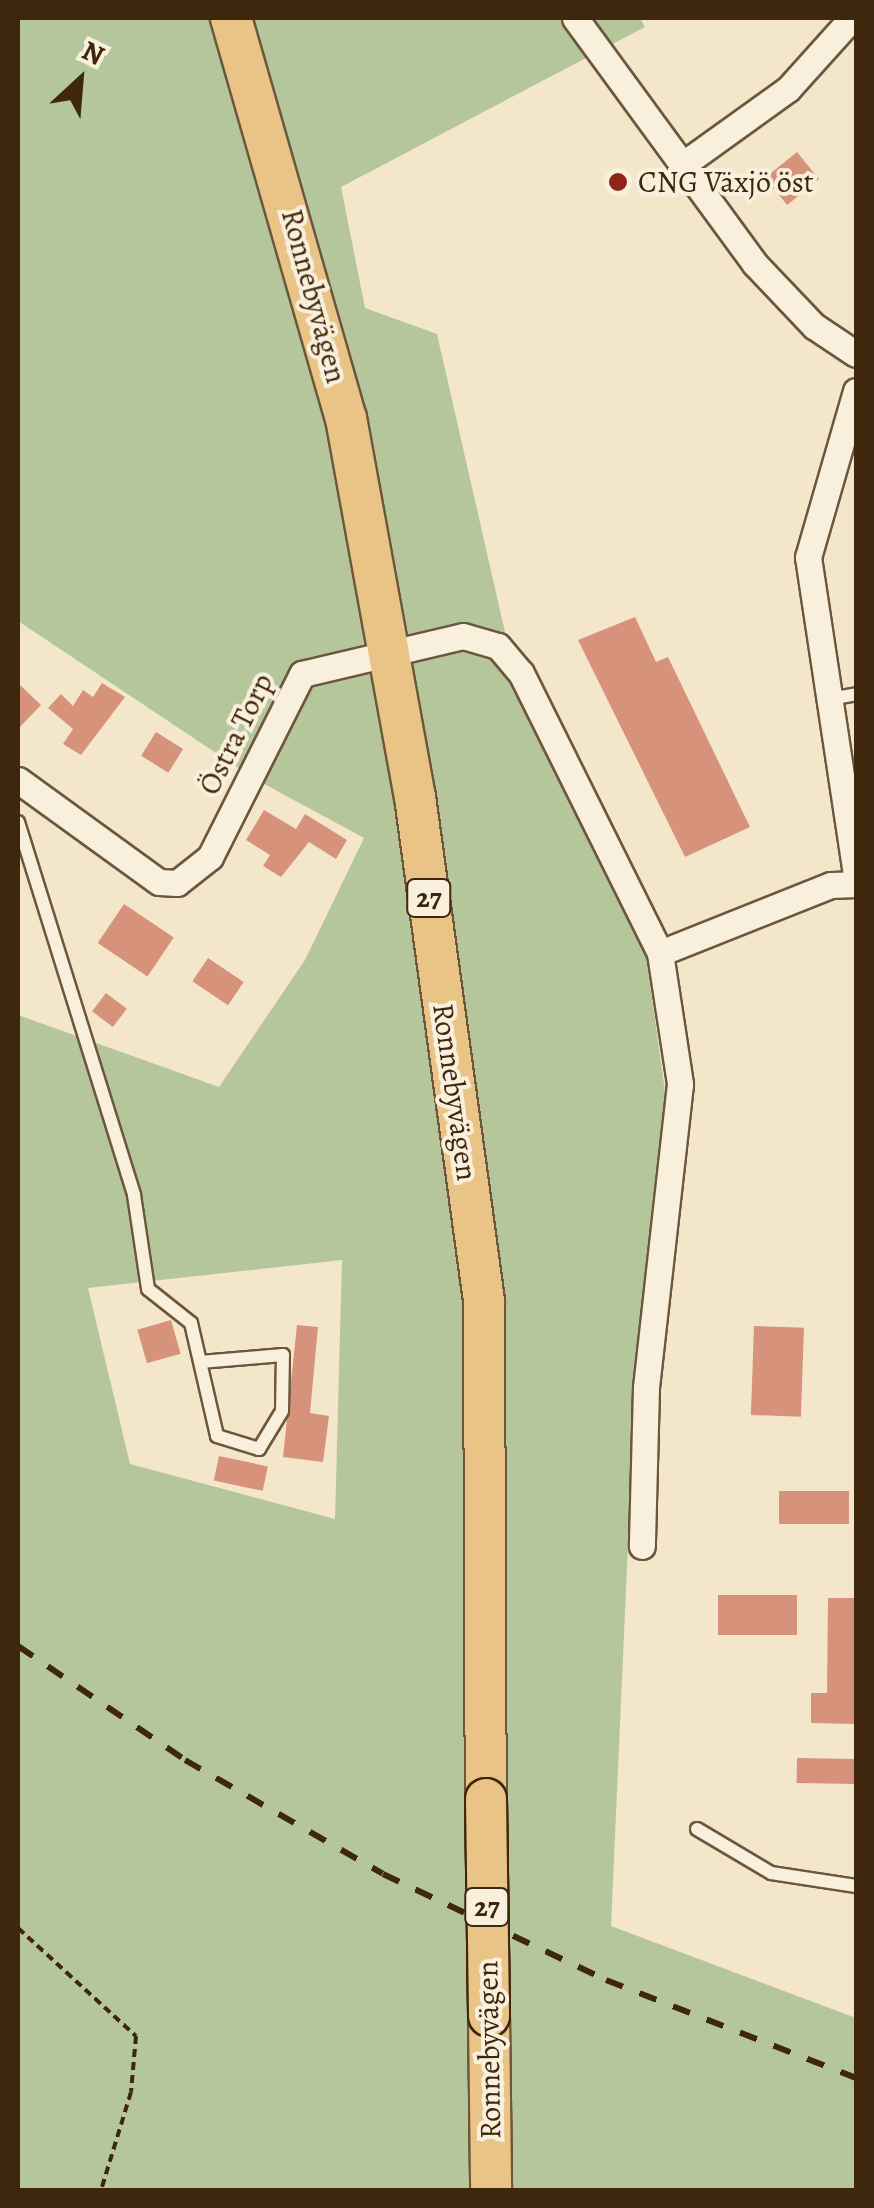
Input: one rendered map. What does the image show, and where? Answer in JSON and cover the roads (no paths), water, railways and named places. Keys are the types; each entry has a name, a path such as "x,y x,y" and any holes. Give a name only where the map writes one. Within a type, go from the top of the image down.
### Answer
{"main road":[{"name":"Ronnebyvägen","path":"231,18 346,418 393,647 484,1302 491,2190"}],"street":[{"path":"575,18 685,163 755,264 814,326 856,354"},
{"path":"685,163 788,89 852,18"},
{"path":"856,391 808,557 826,699 856,873"},
{"name":"Östra Torp","path":"18,780 159,882 177,883 210,857 302,674 393,647 463,636 498,646 588,796 660,954 680,1084 646,1388 642,1546"},
{"path":"660,954 831,885 856,884"}],"lane":[{"path":"826,699 856,694"},
{"path":"18,822 134,1195 148,1289 191,1323 200,1362 218,1436 259,1449 282,1411 284,1355 200,1362"},
{"path":"697,1829 770,1873 856,1886"}],"railway":[{"path":"18,1646 185,1760 383,1874 606,1980 856,2078"}],"place":[{"name":"CNG Växjö öst","path":"618,182"}]}
